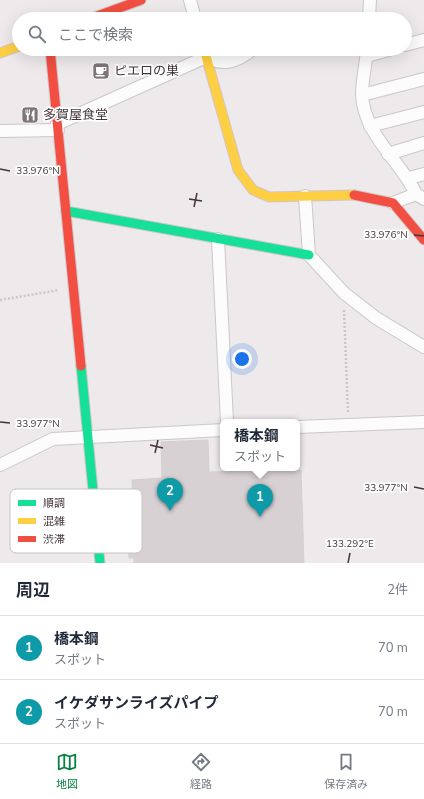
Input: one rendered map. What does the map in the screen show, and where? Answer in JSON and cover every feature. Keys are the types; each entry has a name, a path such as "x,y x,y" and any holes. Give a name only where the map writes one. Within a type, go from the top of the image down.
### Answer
{"street":[{"path":"108,12 141,0"},
{"path":"190,0 193,12"},
{"path":"369,12 370,0"},
{"path":"412,44 424,40"},
{"path":"0,53 12,49"},
{"path":"51,56 93,489"},
{"path":"0,131 58,127 199,56"},
{"path":"206,56 238,170 253,190 269,197 353,195 393,204 420,197 409,178 388,154 370,126 362,95 363,72 366,56"},
{"path":"208,56 213,60 228,62 238,60 243,56"},
{"path":"362,95 424,79"},
{"path":"370,126 424,112"},
{"path":"388,154 424,143"},
{"path":"409,178 424,174"},
{"path":"305,196 309,255"},
{"path":"393,204 424,240"},
{"path":"66,211 309,255 344,293 376,318 424,347"},
{"path":"218,239 227,419"},
{"path":"300,428 424,422"},
{"path":"0,465 53,439 220,430"},
{"path":"99,553 100,563"}],"path":[{"path":"0,300 73,288"},
{"path":"344,293 349,426"}],"building":[{"path":"208,440 209,472 301,470 304,563 134,563 134,558 129,558 129,553 142,553 142,489 132,489 132,480 162,478 161,442"}],"traffic: fast":[{"path":"66,211 309,255"},
{"path":"81,366 93,489"},
{"path":"99,553 100,563"}],"traffic: slow":[{"path":"0,53 12,49"},
{"path":"206,56 238,170 253,190 269,197 354,195"}],"traffic: jam":[{"path":"108,12 141,0"},
{"path":"51,56 81,366"},
{"path":"354,195 393,203 424,240"}],"place":[{"name":"ピエロの巣","path":"101,71"},
{"name":"多賀屋食堂","path":"30,115"},
{"name":"イケダサンライズパイプ","path":"170,511"},
{"name":"橋本鋼","path":"260,517"}]}
